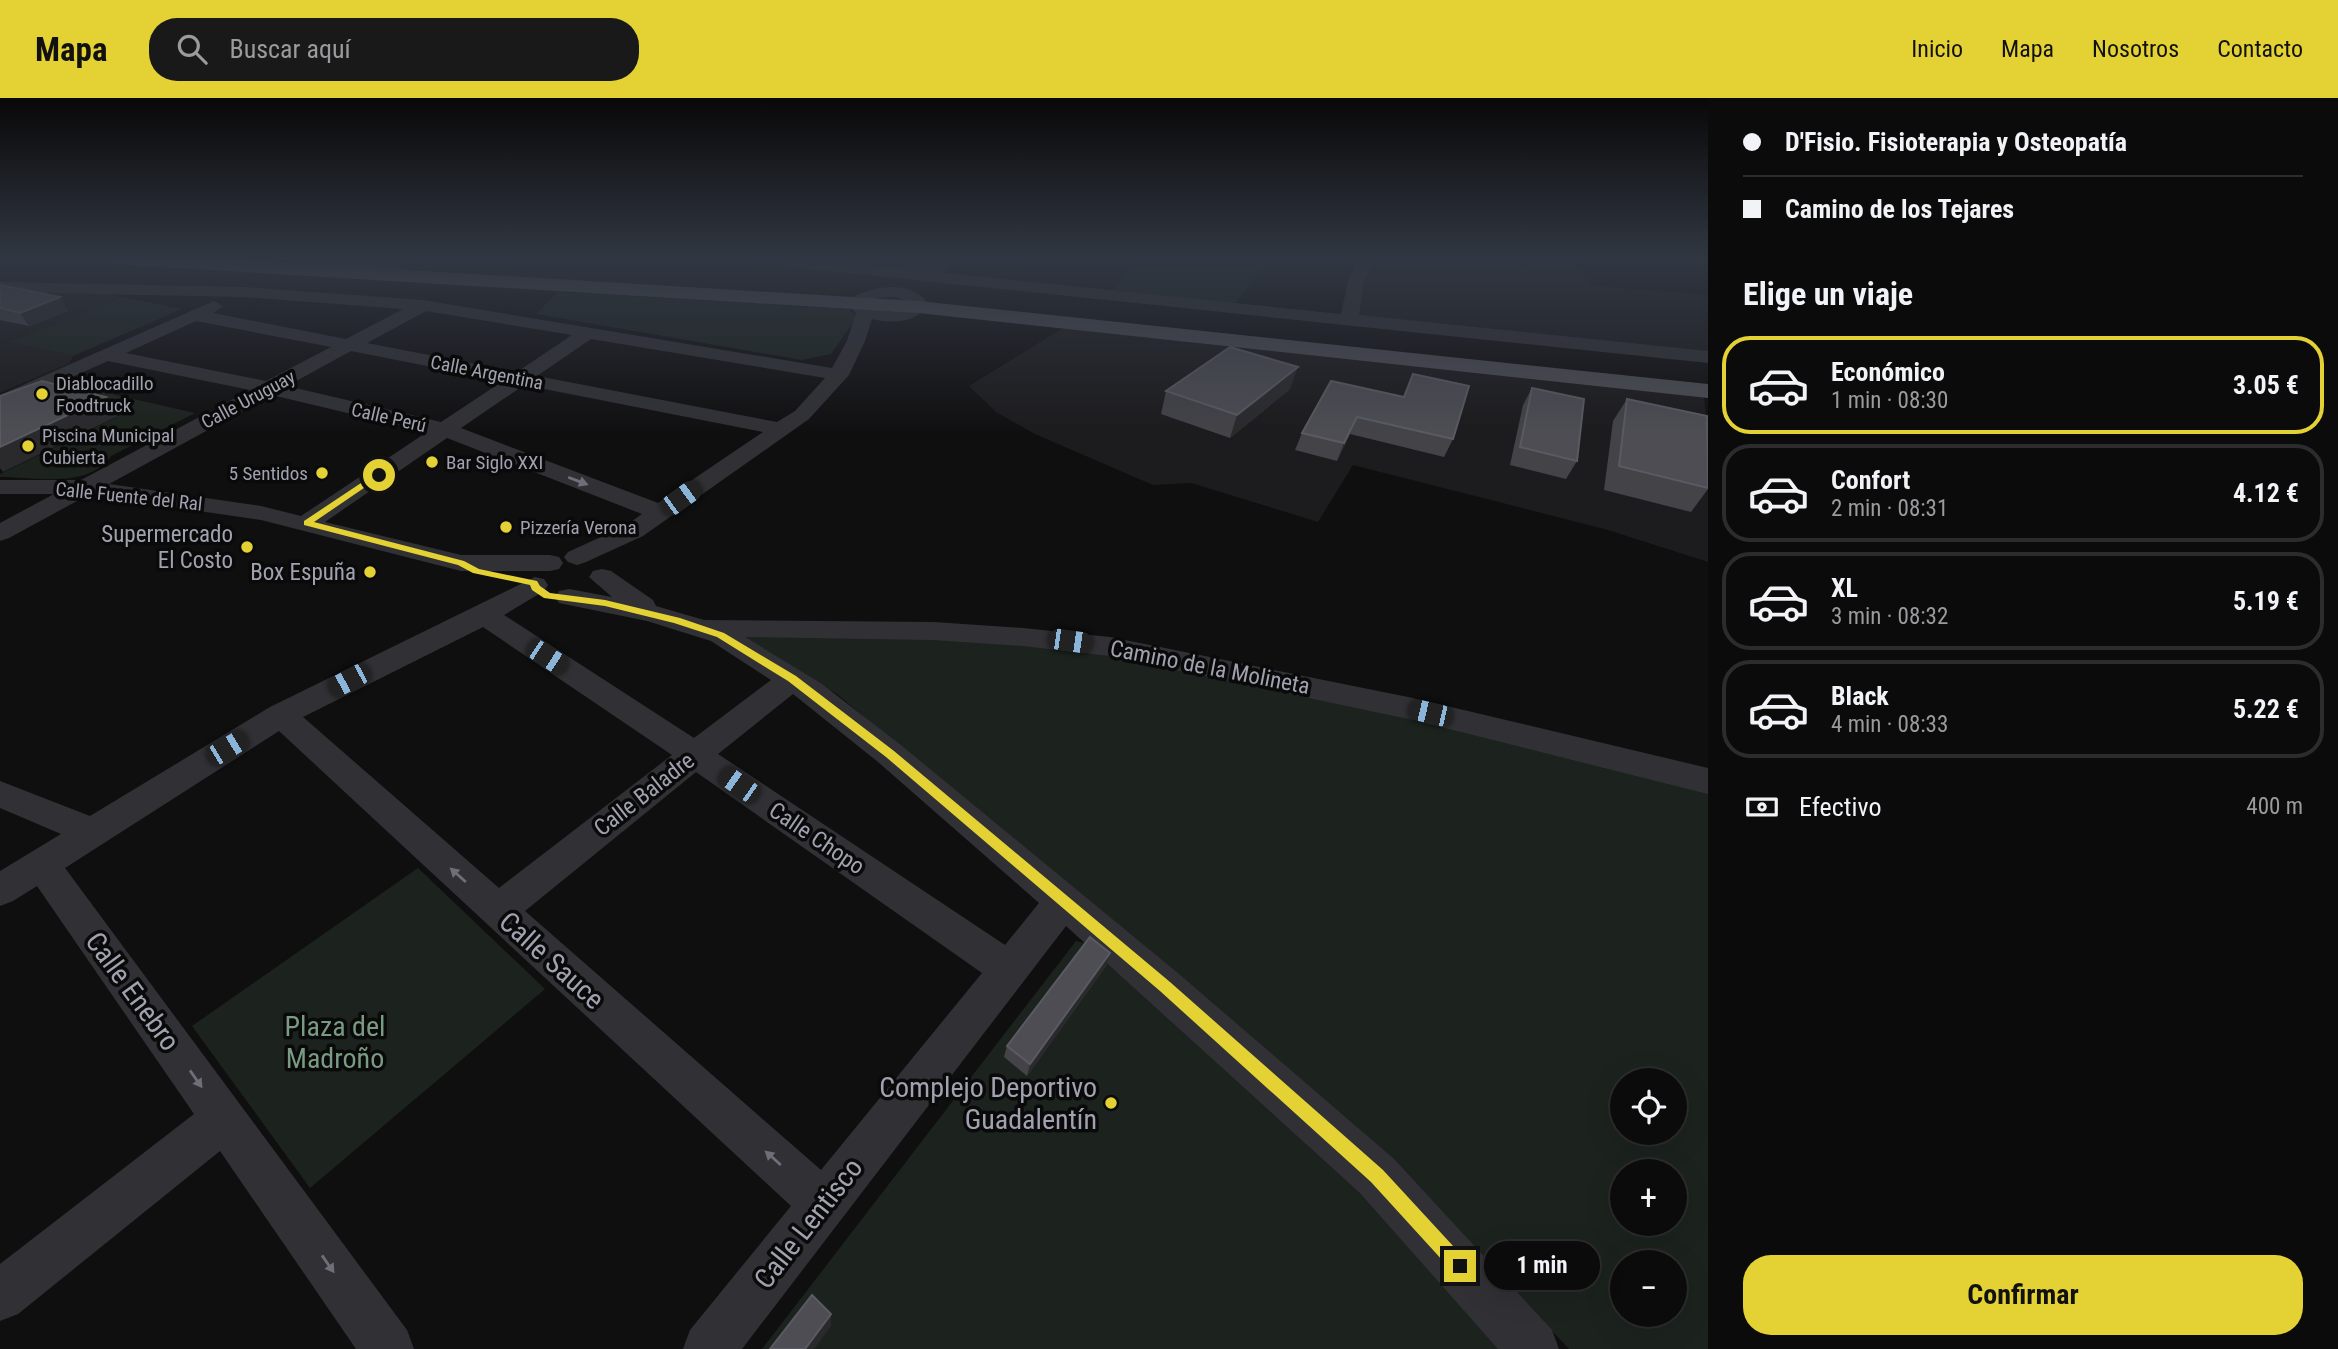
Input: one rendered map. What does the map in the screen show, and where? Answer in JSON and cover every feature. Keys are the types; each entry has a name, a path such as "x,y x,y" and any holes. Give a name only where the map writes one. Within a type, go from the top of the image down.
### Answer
{"main road":[{"path":"1073,316 1708,391"}],"street":[{"path":"0,403 192,316"},
{"name":"Calle Argentina","path":"202,316 779,429"},
{"name":"Calle Uruguay","path":"0,533 402,316"},
{"path":"493,316 839,375"},
{"path":"0,890 281,715 549,585 577,557 634,531 802,415 839,375 860,335 863,316"},
{"path":"860,335 894,316"},
{"path":"1276,316 1349,320 1708,357"},
{"path":"307,523 589,332"},
{"name":"Calle Perú","path":"107,355 269,388 446,430 661,513"},
{"name":"Calle Fuente del Ral","path":"0,486 82,487 261,513 549,585"},
{"path":"549,585 593,588 634,531"},
{"path":"577,557 598,563 603,575 652,613"},
{"name":"Calle Fuente del Ral","path":"461,563 494,576 549,585"},
{"path":"488,613 500,589 499,580 494,576"},
{"path":"549,585 652,613 728,639 792,678 890,754 1165,986 1377,1176 1533,1349"},
{"name":"Calle Chopo","path":"488,613 1009,970"},
{"name":"Camino de la Molineta","path":"701,628 921,630 1082,643 1304,685 1556,742 1708,782"},
{"name":"Calle Baladre","path":"497,911 792,678"},
{"name":"Calle Sauce","path":"281,715 824,1203"},
{"path":"0,794 92,832"},
{"name":"Calle Enebro","path":"42,864 388,1349"},
{"name":"Calle Lentisco","path":"709,1349 1064,900"},
{"path":"0,1296 224,1119"}],"shaded area":[{"path":"0,316 75,316 12,342 73,356 70,363 0,393"},
{"path":"1357,316 1708,316 1708,355 1359,319"},
{"path":"1066,326 1704,396 1708,436 1708,562 1608,530 1353,465 1318,522 1191,483 1153,485 1035,434 996,412 969,386"}],"green space":[{"path":"74,316 165,316 73,356 10,342"},
{"path":"550,316 857,317 831,354 802,360"},
{"path":"72,385 195,413 111,456 89,473 60,479 0,477 0,474 117,417 42,397"},
{"path":"745,632 1018,642 1181,666 1708,787 1708,1349 1569,1349 1414,1184 1244,1035 837,694 740,636"},
{"name":"Plaza del Madroño","path":"418,868 545,989 310,1188 192,1026"},
{"name":"Complejo Deportivo Guadalentín","path":"1076,941 1089,944 1348,1171 1512,1349 762,1349"}],"building":[{"path":"1230,347 1298,367 1237,415 1166,391"},
{"path":"1413,374 1469,386 1453,439 1357,417 1344,443 1302,433 1331,381 1404,397"},
{"path":"42,381 106,397 0,447 0,396"},
{"path":"1532,388 1584,399 1577,461 1520,447"},
{"path":"1627,399 1707,416 1708,488 1619,466"},
{"path":"1090,937 1110,953 1030,1064 1007,1046"},
{"path":"812,1295 831,1314 805,1349 770,1349"}],"place":[{"name":"Diablocadillo Foodtruck","path":"42,394"},
{"name":"Piscina Municipal Cubierta","path":"28,446"},
{"name":"Bar Siglo XXI","path":"432,462"},
{"name":"5 Sentidos","path":"322,473"},
{"name":"Pizzería Verona","path":"506,527"},
{"name":"Supermercado El Costo","path":"247,547"},
{"name":"Box Espuña","path":"370,572"},
{"name":"Complejo Deportivo Guadalentín","path":"1111,1103"}],"route":[{"path":"379,475 307,523 461,563 494,576 534,583 536,588 547,596 605,603 677,620 721,635 792,678 890,754 1165,986 1377,1176 1460,1266"}]}
